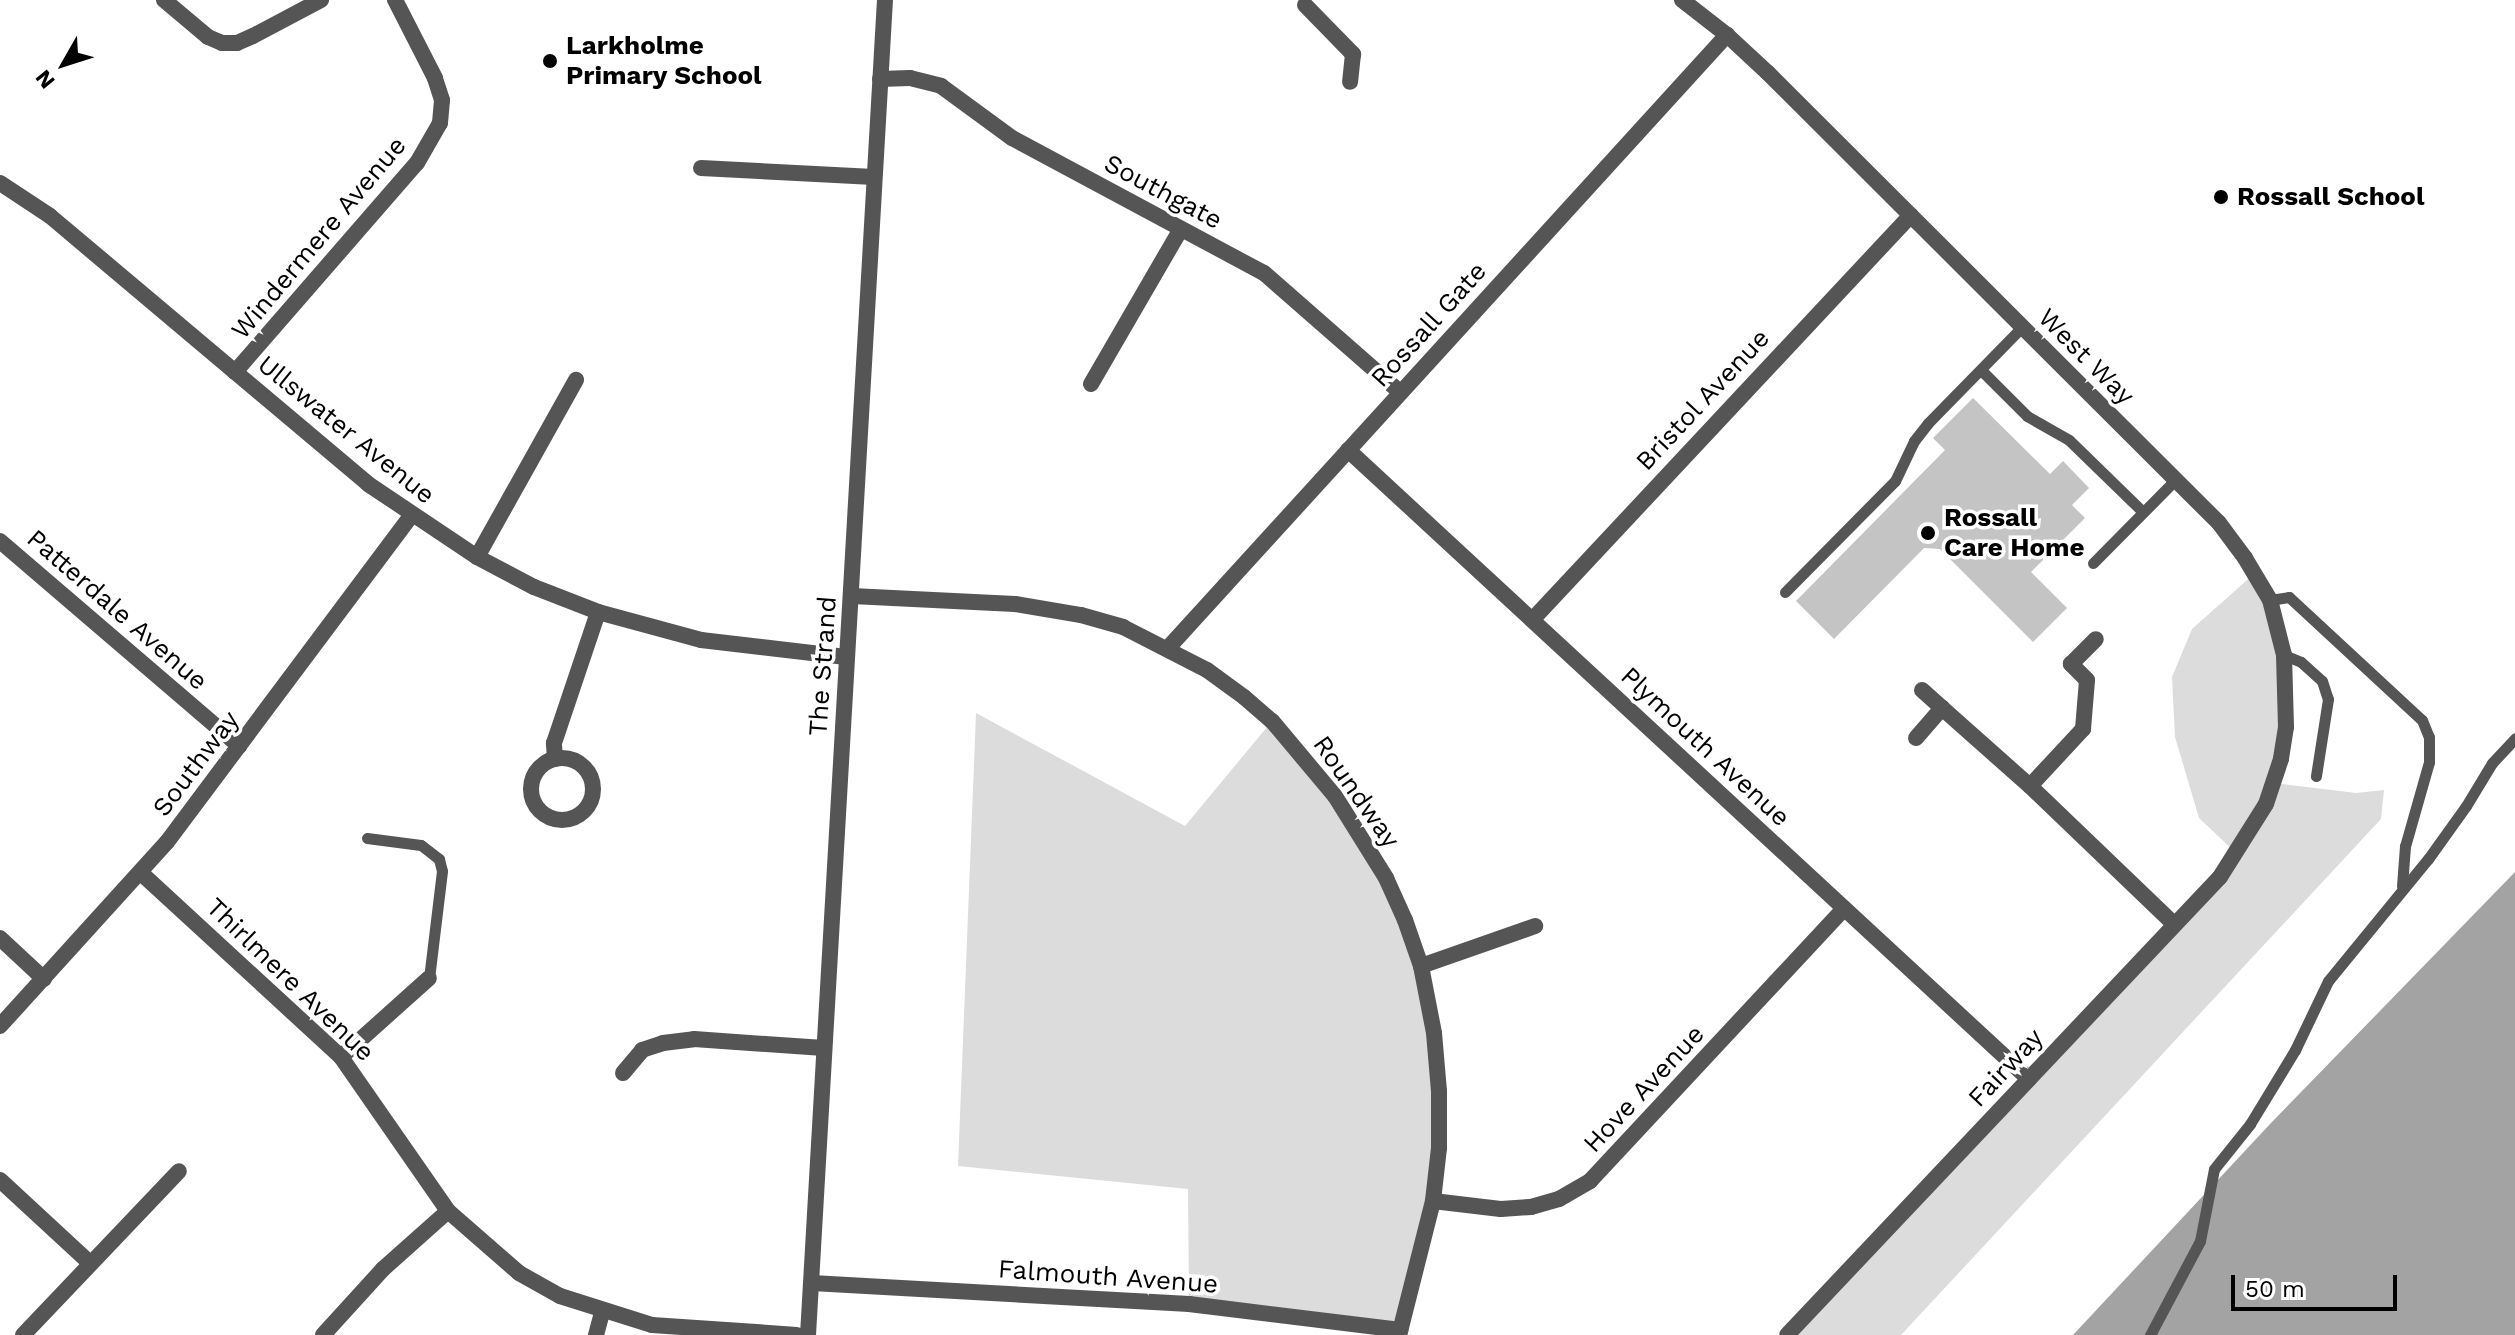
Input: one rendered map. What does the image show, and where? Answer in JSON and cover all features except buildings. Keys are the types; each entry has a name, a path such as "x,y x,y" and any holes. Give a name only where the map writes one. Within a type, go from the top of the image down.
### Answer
{"street":[{"path":"164,0 208,37 222,43 237,43 321,0"},
{"name":"Windermere Avenue","path":"235,372 417,163 440,123 442,100 435,78 395,0"},
{"name":"The Strand","path":"808,1335 885,0"},
{"name":"West Way","path":"1682,0 1727,35 1911,215 2176,479 2237,546 2270,600 2284,655 2286,727 2281,759 2266,804 2254,827"},
{"path":"1305,2 1353,54 1350,82"},
{"name":"Rossall Gate","path":"1168,648 1727,35"},
{"name":"Southgate","path":"880,79 910,78 941,86 1012,138 1286,289 1400,392"},
{"path":"701,168 874,177"},
{"name":"Ullswater Avenue","path":"0,183 50,216 328,451 411,516 477,557 534,587 598,612 701,640 846,657"},
{"name":"Bristol Avenue","path":"1533,619 1911,215"},
{"path":"1091,384 1181,229"},
{"path":"477,557 576,380"},
{"name":"Plymouth Avenue","path":"1348,450 2029,1079"},
{"name":"Southway","path":"0,1026 141,873 411,516"},
{"name":"Patterdale Avenue","path":"0,541 239,746"},
{"name":"Roundway","path":"852,596 1046,608 1123,627 1168,648 1244,697 1272,721 1308,760 1362,836 1386,878 1421,966 1434,1033 1439,1091 1439,1148 1433,1201 1399,1332"},
{"path":"555,759 554,743 598,612"},
{"path":"2030,786 2083,729 2087,680 2071,664 2096,639"},
{"path":"1922,690 2030,786 2174,924"},
{"path":"1916,738 1942,708"},
{"name":"Fairway","path":"1787,1335 2220,877 2254,827"},
{"name":"Thirlmere Avenue","path":"141,873 341,1057 448,1211 484,1246 519,1273 560,1296 602,1312 689,1329 797,1335"},
{"name":"Hove Avenue","path":"1433,1201 1501,1209 1531,1207 1559,1199 1590,1181 1844,909"},
{"path":"1421,966 1535,926"},
{"path":"0,938 44,979"},
{"path":"341,1057 429,978"},
{"path":"623,1073 642,1050 663,1043 694,1039 824,1048"},
{"path":"23,1335 89,1262 179,1171"},
{"path":"0,1180 89,1262"},
{"path":"323,1335 383,1269 448,1211"},
{"name":"Falmouth Avenue","path":"812,1283 1189,1304 1399,1332"},
{"path":"596,1335 602,1312"}],"lane":[{"path":"1785,592 1895,481 1914,441 2022,327"},
{"path":"1981,370 2027,416 2069,440 2142,511"},
{"path":"2093,563 2176,479"},
{"path":"2270,600 2289,597 2422,720 2429,737 2429,762 2405,846 2402,887"},
{"path":"2284,655 2301,662 2322,681 2328,699 2316,776"},
{"path":"2150,1335 2200,1241 2214,1169 2250,1124 2280,1075 2328,981 2428,859 2492,763 2515,738"},
{"path":"367,838 421,845 439,859 442,871 429,978"}],"shaded area":[{"path":"2255,573 2284,655 2274,783 2356,793 2384,790 2381,819 1901,1335 1787,1335 2236,853 2199,818 2175,737 2172,677 2192,629"},
{"path":"976,713 1185,826 1272,721 1362,836 1421,966 1439,1148 1400,1330 1189,1304 1188,1189 958,1166"},
{"path":"2515,872 2515,1335 2073,1335 2271,1123"}],"place":[{"name":"Larkholme Primary School","path":"550,61"},
{"name":"Rossall School","path":"2221,197"},
{"name":"Rossall Care Home","path":"1928,533"}]}
